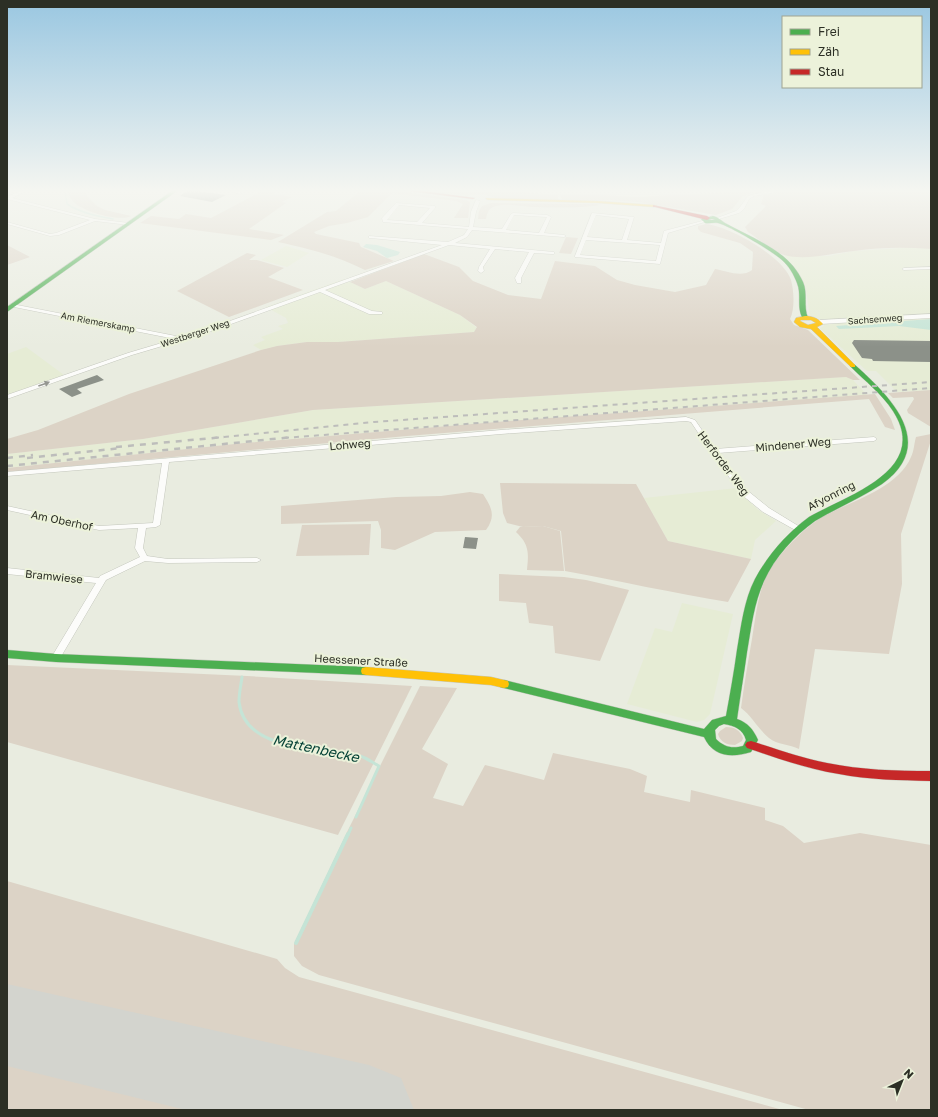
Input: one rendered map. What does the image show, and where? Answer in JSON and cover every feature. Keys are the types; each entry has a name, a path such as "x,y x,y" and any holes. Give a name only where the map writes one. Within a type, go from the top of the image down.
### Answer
{"street":[{"path":"11,308 102,243"},
{"path":"437,243 552,253"},
{"path":"582,243 577,256 658,263 662,244 651,243"},
{"name":"Afyonring","path":"731,721 749,614 760,580 773,558 797,529 813,518 887,479 903,461 907,451 908,440 908,434 902,419 889,400 816,325 804,326 798,323 798,320 805,318 801,310 802,287 793,270 783,258 761,243"},
{"name":"Westberger Weg","path":"7,397 130,354 204,332 446,244"},
{"path":"481,271 481,268 492,248"},
{"path":"519,282 518,278 532,252"},
{"path":"919,268 925,272 931,273"},
{"path":"904,269 931,268"},
{"path":"320,290 371,313 380,313"},
{"name":"Am Riemerskamp","path":"11,308 182,338"},
{"name":"Sachsenweg","path":"816,325 931,316"},
{"name":"Lohweg","path":"7,474 603,424 681,418 693,421"},
{"name":"Herforder Weg","path":"693,421 713,451 745,493 766,510 797,529"},
{"name":"Mindener Weg","path":"713,451 874,439"},
{"name":"Am Oberhof","path":"7,508 93,528 156,524 166,460"},
{"path":"142,526 138,548 144,558"},
{"path":"56,658 101,580 106,576 144,558 168,561 257,560"},
{"name":"Bramwiese","path":"7,571 101,580"},
{"name":"Heessener Straße","path":"7,654 56,658 370,671 483,680 527,688 708,734"},
{"path":"731,721 748,730 752,740 751,745 742,752 727,752 714,745 708,734 709,729 717,722 731,721"},
{"path":"751,745 805,762 841,770 875,774 931,776"}],"shaded area":[{"path":"283,243 359,243 361,247 394,261 365,270 343,260"},
{"path":"563,243 576,243 571,254 559,253"},
{"path":"740,243 754,244 778,262 786,271 791,280 793,289 793,310 790,319 794,325 808,330 860,380 853,380 846,377 313,410 143,439 7,454 7,439 38,430 129,394 261,350 307,342 338,342 474,332 477,327 460,315 386,281 365,289 350,282 424,254 459,267 473,281 508,295 541,299 555,261 595,266 617,280 635,285 675,292 706,285 715,269 739,274 744,274 752,270 753,252"},
{"path":"763,243 931,243 931,249 883,248 810,257 792,257 779,253"},
{"path":"366,244 377,245 400,252 398,255 387,258 377,251 363,247"},
{"path":"7,245 30,257 7,265"},
{"path":"286,246 309,253 287,267 261,260"},
{"path":"919,247 931,249 931,390 897,392 876,371 867,371 820,328 824,326 820,319 810,316 806,290 790,262 782,254 789,256 829,256 854,251"},
{"path":"247,253 256,255 249,260 257,260 284,268 268,277 303,290 229,317 177,291"},
{"path":"344,279 365,289 386,281 460,315 477,328 474,332 338,342 307,342 261,350 253,345 265,340 261,337 283,329 278,326 288,323 286,318 266,307"},
{"path":"931,319 931,330 899,326 839,329 836,326"},
{"path":"26,347 64,375 7,395 7,354"},
{"path":"846,377 853,380 867,395 508,421 244,443 7,468 7,454 143,439 313,410"},
{"path":"931,390 931,427 908,413 907,410 914,399 913,397 893,398 888,393"},
{"path":"875,394 891,419 895,430 885,427 869,399 407,436 7,472 7,468 244,443 508,421"},
{"path":"931,434 931,440 901,534 902,584 889,654 815,649 799,749 772,740 741,708 758,601 767,574 787,547 812,524 830,513 883,487 895,478 911,457 916,437"},
{"path":"500,483 636,484 668,541 751,559 728,602 565,571 561,531 543,526 523,527 507,523 503,513"},
{"path":"737,488 757,509 776,521 755,540 751,559 668,541 644,498"},
{"path":"470,492 483,494 491,508 492,516 486,530 435,532 395,550 381,548 381,530 378,521 281,524 281,506 396,497 441,496"},
{"path":"371,524 369,555 296,556 302,525"},
{"path":"543,526 560,531 564,571 527,570 528,554 526,545 516,532 520,527"},
{"path":"499,574 564,577 586,580 629,590 600,661 555,653 553,626 529,623 526,603 499,601"},
{"path":"682,603 733,614 710,714 704,720 697,722 627,704 655,628 672,632"},
{"path":"7,665 247,676 412,686 338,835 7,742"},
{"path":"420,686 457,688 422,749 448,764 433,798 463,806 485,765 544,780 553,753 630,769 647,776 644,792 690,802 691,790 765,808 765,820 783,826 804,843 860,833 931,845 931,1110 809,1110 319,975 302,966 294,956 294,944 348,830"},
{"path":"726,727 734,728 738,731 742,735 742,741 735,745 727,744 722,741 718,734"},
{"path":"7,881 277,959 285,968 299,977 783,1110 7,1110"}],"building":[{"path":"854,340 931,341 931,362 873,361 872,359 862,358 852,343"},
{"path":"97,375 104,380 77,389 82,393 72,397 59,389"},
{"path":"465,537 478,538 476,549 463,548"}],"waterway":[{"name":"Mattenbecke","path":"242,677 239,702 244,719 255,731 270,739 288,745 360,756 379,766 356,817"},
{"name":"Mattenbecke","path":"348,835 351,828"},
{"name":"Mattenbecke","path":"296,943 348,834"}],"runway":[{"path":"7,1025 369,1110"}],"railway":[{"path":"224,437 374,422 931,382"},
{"path":"284,438 931,388"},
{"path":"116,447 224,437"},
{"path":"214,438 224,437"},
{"path":"7,466 293,437"},
{"path":"27,458 122,448"},
{"path":"7,458 33,455"}],"traffic: fast":[{"path":"7,310 101,243"},
{"path":"760,243 784,259 792,268 801,285 802,309 805,318"},
{"path":"731,721 750,609 754,593 768,566 777,553 802,527 827,510 881,482 895,469 905,455 907,437 896,410 885,396 853,366"},
{"path":"7,654 56,658 366,671"},
{"path":"504,684 708,734"},
{"path":"724,720 734,722 748,731 752,740 747,749 738,752 731,752 719,748 712,742 709,734 710,729 715,723 724,720"}],"traffic: slow":[{"path":"802,318 814,319 820,324 811,327 805,326 797,322 798,319 802,318"},
{"path":"813,327 853,366"},
{"path":"366,671 491,681 504,684"}],"traffic: jam":[{"path":"751,745 806,763 839,770 885,775 931,776"}]}
